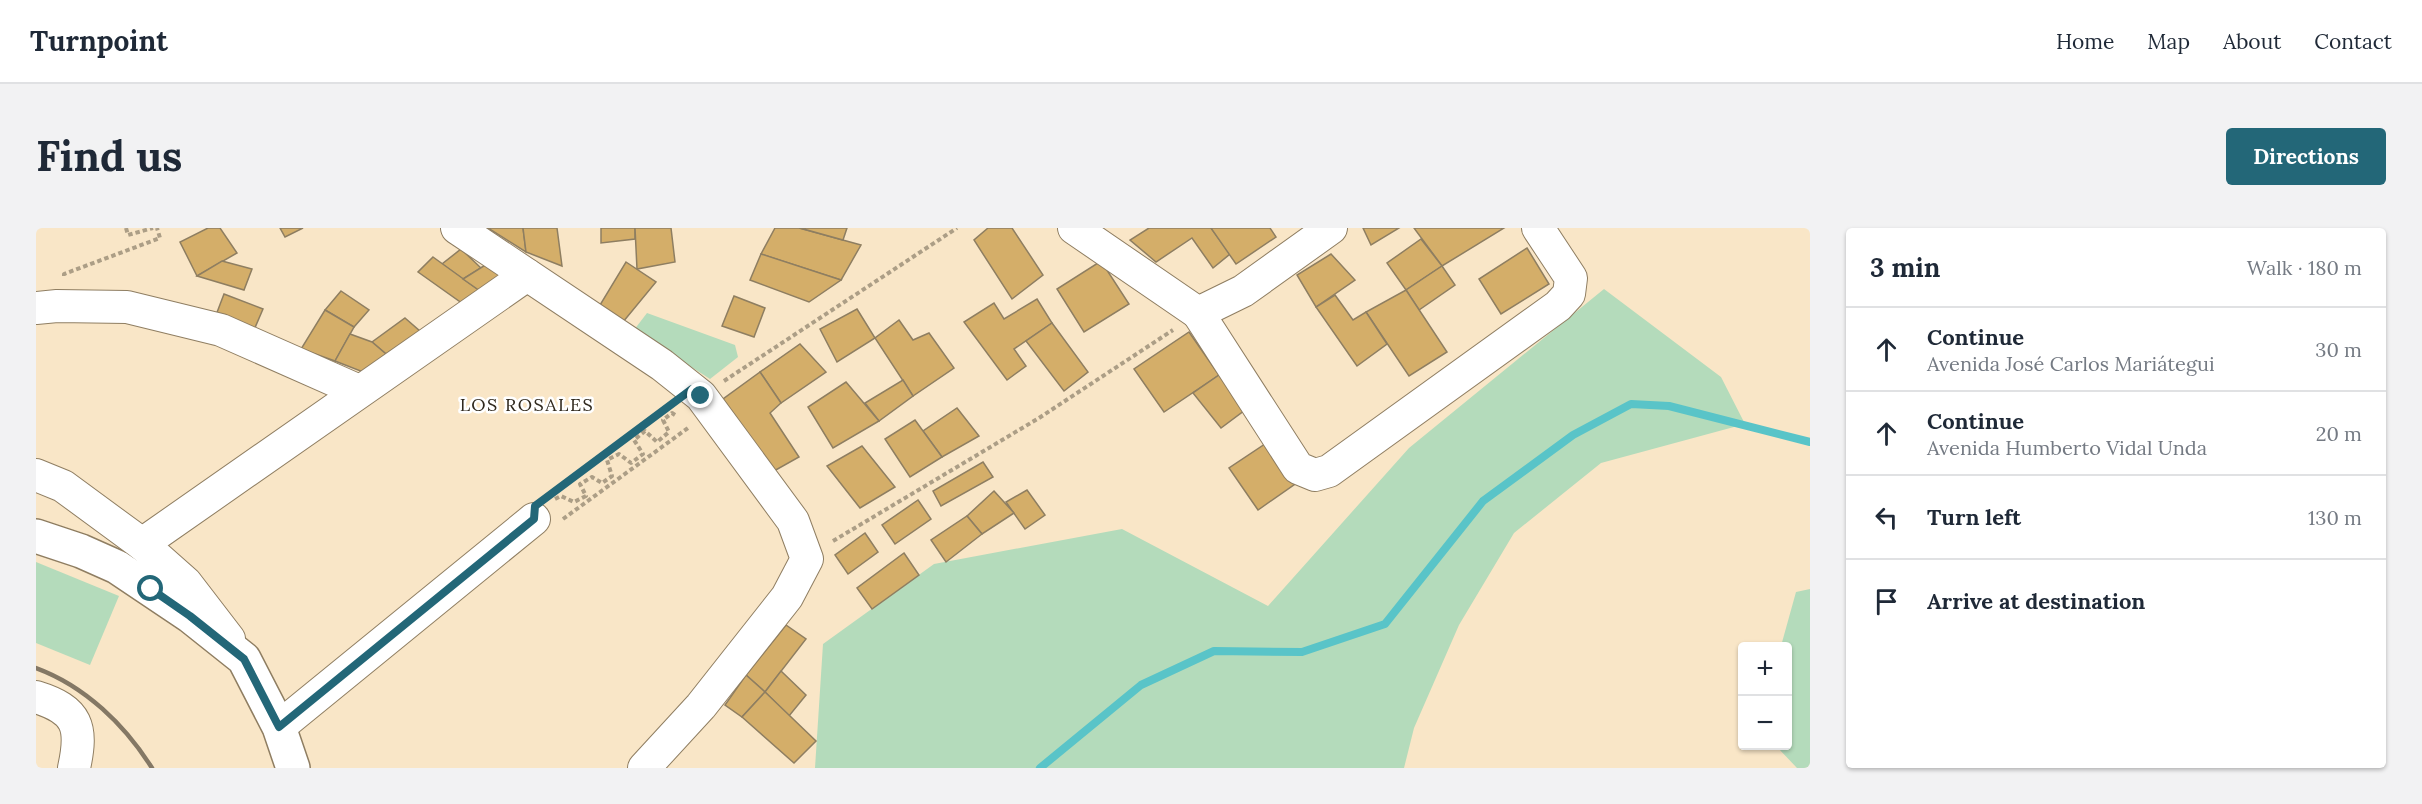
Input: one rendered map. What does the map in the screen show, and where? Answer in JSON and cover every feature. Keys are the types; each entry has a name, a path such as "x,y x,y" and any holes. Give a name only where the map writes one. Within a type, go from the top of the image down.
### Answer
{"main road":[{"path":"36,536 81,551 117,567 190,616 244,659 279,727 293,768"}],"street":[{"path":"457,228 662,365 702,398 793,521 807,559 787,597 701,706 644,768"},
{"path":"1074,228 1198,313 1298,468 1315,475 1329,471 1558,306 1569,294 1570,278 1538,228"},
{"path":"1198,313 1243,291 1331,228"},
{"path":"142,544 527,275"},
{"path":"46,307 127,307 221,330 359,391"},
{"path":"36,475 63,486 142,544 186,583 244,659"},
{"path":"279,727 534,519"},
{"path":"36,697 62,707 70,714 79,731 77,756"}],"path":[{"path":"46,307 64,274 160,238 155,228 128,235 126,228"},
{"path":"534,519 547,519 557,515 549,503 561,496 574,502 586,496 580,484 592,477 602,483 612,476 607,460 619,454 632,462 643,454 634,440 645,431 657,442 669,432 663,420 672,413 683,421 691,414 687,408 957,228"},
{"path":"807,559 824,555 834,539 1039,418 1198,313"},
{"path":"534,519 535,506 702,398"},
{"path":"534,519 552,527 702,398"}],"green space":[{"path":"1604,289 1721,377 1745,424 1601,463 1514,533 1459,625 1414,728 1404,768 815,768 823,644 934,564 1122,529 1268,606 1409,448"},
{"path":"647,313 735,345 738,357 710,379 634,330"},
{"path":"36,562 119,596 90,665 36,643"},
{"path":"1810,589 1810,768 1797,768 1780,750 1792,750 1792,642 1782,642 1796,592"}],"building":[{"path":"208,228 220,228 237,253 197,276 180,242"},
{"path":"280,228 303,228 285,237"},
{"path":"488,228 523,228 526,252"},
{"path":"523,228 557,228 562,266 526,252"},
{"path":"601,228 635,228 635,239 601,243"},
{"path":"635,228 671,228 675,262 637,269"},
{"path":"775,228 799,228 861,245 841,280 761,254"},
{"path":"800,228 847,228 843,240"},
{"path":"988,228 1012,228 1043,275 1012,299 974,240"},
{"path":"1149,228 1211,228 1230,254 1213,268 1192,238 1156,262 1130,240"},
{"path":"1211,228 1270,228 1276,237 1236,264"},
{"path":"1363,228 1399,228 1371,245"},
{"path":"1414,228 1504,228 1442,266"},
{"path":"1421,239 1442,266 1406,290 1387,263"},
{"path":"1527,248 1549,284 1501,314 1479,279"},
{"path":"461,249 481,268 463,279 442,264"},
{"path":"761,254 841,280 809,302 750,280"},
{"path":"1331,254 1355,280 1316,307 1297,275"},
{"path":"433,257 480,291 466,306 418,272"},
{"path":"222,261 252,269 244,290 197,276"},
{"path":"1101,261 1129,304 1084,332 1057,289"},
{"path":"490,262 509,277 480,291 463,279"},
{"path":"626,262 656,282 623,322 600,305"},
{"path":"1442,266 1455,285 1419,310 1406,290"},
{"path":"1406,290 1447,352 1409,376 1366,312"},
{"path":"341,291 369,310 354,327 325,310"},
{"path":"224,294 263,309 254,330 216,315"},
{"path":"1335,295 1353,320 1366,312 1387,344 1357,366 1316,307"},
{"path":"734,296 765,308 754,337 722,326"},
{"path":"1037,299 1052,323 1014,349 1026,366 1007,380 964,322 994,303 1004,319"},
{"path":"857,309 875,338 837,362 820,329"},
{"path":"325,310 354,327 335,361 301,349"},
{"path":"405,318 421,332 386,354 372,342"},
{"path":"899,320 913,340 929,333 954,368 913,396 875,338"},
{"path":"1052,323 1088,372 1064,391 1026,341"},
{"path":"1189,332 1219,375 1164,412 1134,369"},
{"path":"350,334 372,342 386,354 363,372 335,361"},
{"path":"800,344 826,372 781,403 760,372"},
{"path":"760,372 781,403 770,413 799,457 774,471 723,399"},
{"path":"1219,375 1245,410 1221,428 1193,393"},
{"path":"903,380 913,396 879,421 865,403"},
{"path":"846,382 879,421 833,448 808,407"},
{"path":"957,408 979,436 942,457 923,431"},
{"path":"915,420 942,457 910,477 885,439"},
{"path":"1268,442 1298,482 1258,510 1229,468"},
{"path":"862,446 895,487 860,508 827,466"},
{"path":"983,462 993,477 941,506 933,491"},
{"path":"1027,490 1045,515 1025,529 1006,502"},
{"path":"994,491 1014,513 982,534 967,516"},
{"path":"918,500 931,519 895,544 882,525"},
{"path":"967,516 982,534 946,562 931,540"},
{"path":"865,533 878,552 848,574 835,555"},
{"path":"904,553 919,575 872,609 857,588"},
{"path":"786,625 806,639 765,692 746,675"},
{"path":"781,671 806,695 789,716 765,692"},
{"path":"746,675 765,692 742,717 725,705"},
{"path":"765,692 816,741 794,763 742,717"}],"waterway":[{"path":"1040,768 1141,685 1214,651 1302,652 1385,624 1483,501 1573,435 1631,404 1669,406 1810,442"}],"railway":[{"path":"36,668 71,685 87,696 116,722 152,768"}],"district":[{"name":"LOS ROSALES","path":"527,404"}],"route":[{"path":"151,589 190,616 244,659 279,727 534,519 535,506 692,389 701,396"}]}
